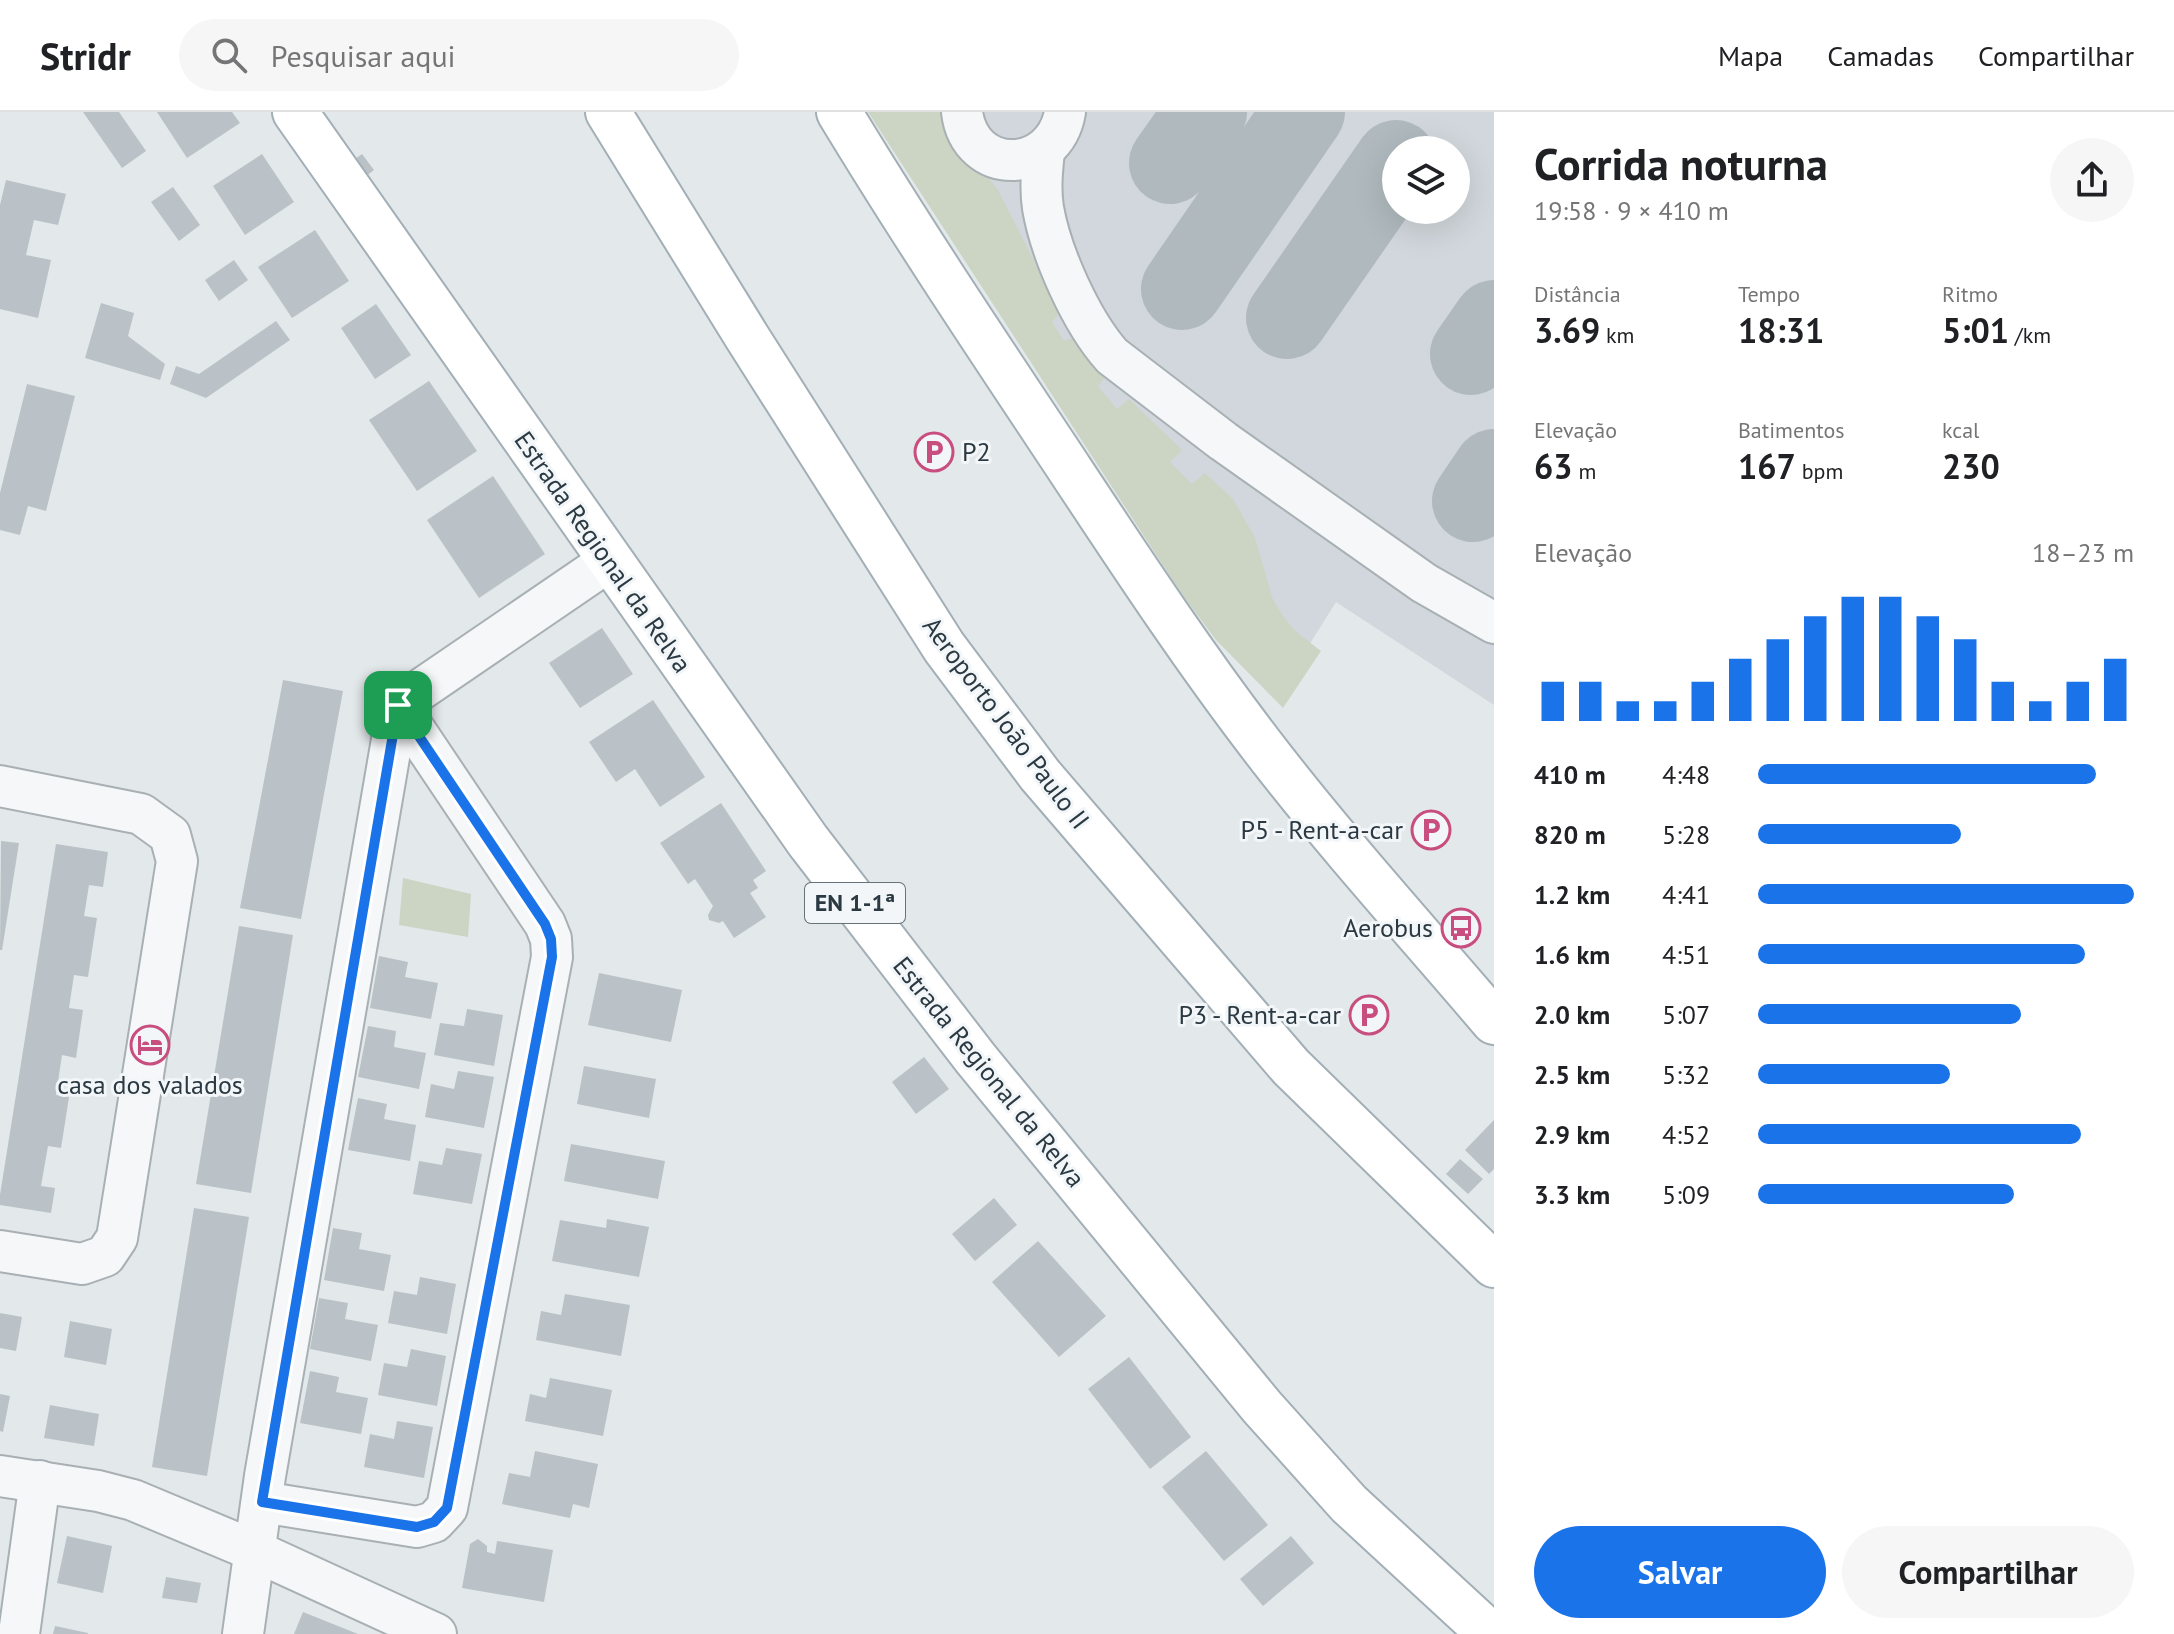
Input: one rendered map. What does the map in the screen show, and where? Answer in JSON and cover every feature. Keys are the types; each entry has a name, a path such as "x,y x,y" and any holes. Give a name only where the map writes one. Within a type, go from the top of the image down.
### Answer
{"main road":[{"name":"Estrada Regional da Relva","path":"295,112 808,841 985,1071 1262,1407 1349,1504 1490,1634"},
{"name":"Aeroporto João Paulo II","path":"608,112 944,647 1040,775 1291,1067 1489,1249"},
{"path":"839,112 921,246 1215,683 1336,837 1494,1022"}],"street":[{"path":"962,112 964,125 973,143 990,155 1008,160 1027,159 1063,127"},
{"path":"1063,127 1041,182 1043,208 1053,246 1084,317 1098,340 1112,356 1223,441 1453,602 1494,623"},
{"path":"990,155 1032,220 1053,246"},
{"path":"243,1634 262,1502 398,705 609,561"},
{"path":"262,1502 417,1527 434,1522 447,1508 552,957 551,939 545,924 398,705"},
{"path":"0,786 141,814 170,835 177,861 117,1238 105,1256 82,1264 0,1251"},
{"path":"0,1476 98,1491 133,1500 255,1551 436,1634"},
{"path":"19,1634 40,1481"}],"shaded area":[{"path":"893,112 1494,112 1494,705 1336,602 1284,685"}],"green space":[{"path":"868,112 948,112 976,162 998,190 1060,312 1052,322 1064,341 1072,338 1081,352 1106,376 1098,386 1117,409 1129,399 1182,450 1170,462 1192,484 1205,473 1233,499 1255,538 1273,600 1294,630 1321,651 1283,708 1216,640 1181,593"},
{"path":"403,878 471,894 468,937 399,925"}],"building":[{"path":"83,112 119,112 146,151 122,168"},
{"path":"157,112 232,112 240,123 187,158"},
{"path":"262,154 294,202 245,235 213,186"},
{"path":"362,154 374,170 360,181 351,162"},
{"path":"6,180 66,194 58,225 34,220 26,255 51,260 38,318 0,309 0,205"},
{"path":"173,187 200,225 179,241 151,202"},
{"path":"315,230 349,281 292,318 258,267"},
{"path":"234,260 248,280 219,301 205,280"},
{"path":"101,303 134,313 128,336 165,364 160,380 85,358"},
{"path":"376,304 411,355 375,379 341,328"},
{"path":"276,321 290,340 206,398 170,384 176,366 199,374"},
{"path":"429,381 477,451 417,491 369,420"},
{"path":"27,384 75,396 46,511 28,506 20,535 0,530 0,493"},
{"path":"493,476 545,554 479,598 427,520"},
{"path":"602,628 633,674 580,708 549,663"},
{"path":"283,680 343,691 301,919 240,908"},
{"path":"653,700 705,777 660,807 635,769 616,782 589,742"},
{"path":"721,803 766,871 753,880 758,888 750,893 766,917 734,938 723,921 709,920 713,906 695,879 688,884 660,843"},
{"path":"1,841 19,843 0,950"},
{"path":"56,844 108,852 103,887 89,885 84,916 97,918 88,977 74,975 69,1008 83,1010 76,1058 62,1055 56,1095 69,1097 61,1148 48,1146 41,1186 55,1188 51,1213 0,1205 0,1195"},
{"path":"239,926 293,935 251,1193 196,1184"},
{"path":"379,956 408,962 405,977 438,983 431,1019 370,1008"},
{"path":"599,973 682,990 671,1042 588,1025"},
{"path":"467,1009 503,1015 494,1066 434,1055 440,1023 464,1026"},
{"path":"368,1026 396,1031 394,1047 426,1053 419,1089 358,1077"},
{"path":"924,1057 949,1089 916,1114 892,1082"},
{"path":"584,1066 656,1079 649,1118 577,1104"},
{"path":"458,1071 494,1077 484,1128 425,1117 431,1084 454,1089"},
{"path":"358,1098 387,1104 384,1119 416,1125 410,1161 348,1150"},
{"path":"1494,1120 1494,1169 1489,1174 1465,1150"},
{"path":"571,1144 665,1161 658,1199 564,1181"},
{"path":"446,1148 482,1154 472,1204 413,1194 419,1161 442,1165"},
{"path":"1460,1159 1483,1179 1468,1194 1446,1174"},
{"path":"994,1198 1017,1225 975,1261 952,1234"},
{"path":"194,1208 249,1217 207,1476 152,1467"},
{"path":"607,1219 649,1227 639,1277 552,1261 560,1220 606,1228"},
{"path":"333,1228 362,1233 359,1249 391,1255 384,1291 324,1280"},
{"path":"1038,1241 1106,1316 1059,1357 992,1282"},
{"path":"420,1277 456,1284 447,1334 388,1323 394,1291 417,1295"},
{"path":"565,1294 630,1305 621,1356 536,1340 541,1311 561,1315"},
{"path":"319,1298 348,1303 345,1319 378,1325 371,1361 310,1349"},
{"path":"0,1313 22,1317 16,1351 0,1348"},
{"path":"70,1321 112,1329 106,1365 64,1357"},
{"path":"411,1349 446,1356 437,1406 378,1395 384,1363 407,1367"},
{"path":"1129,1357 1191,1437 1150,1469 1088,1389"},
{"path":"310,1371 339,1377 336,1392 368,1398 361,1434 300,1423"},
{"path":"550,1378 612,1390 603,1436 525,1421 530,1394 546,1398"},
{"path":"0,1394 10,1396 3,1432 0,1431"},
{"path":"50,1405 99,1414 94,1446 44,1438"},
{"path":"397,1421 433,1427 424,1478 364,1467 370,1434 394,1439"},
{"path":"535,1451 598,1464 589,1508 573,1504 570,1518 502,1504 509,1473 530,1477"},
{"path":"1206,1451 1268,1525 1224,1561 1162,1487"},
{"path":"67,1536 112,1546 103,1593 57,1583"},
{"path":"1291,1536 1314,1563 1263,1606 1240,1579"},
{"path":"478,1539 487,1546 487,1552 495,1554 497,1541 553,1550 544,1602 462,1588 470,1544"},
{"path":"166,1577 201,1583 197,1603 162,1598"},
{"path":"303,1612 358,1634 294,1634"},
{"path":"55,1626 88,1633 88,1634 53,1634"}],"taxiway":[{"path":"1170,163 1206,112"},
{"path":"1182,289 1304,112"},
{"path":"1287,318 1382,181"},
{"path":"1471,354 1494,321"},
{"path":"1473,501 1494,470"}],"place":[{"name":"P2","path":"934,452"},
{"name":"P5 - Rent-a-car","path":"1431,830"},
{"name":"Aerobus","path":"1461,928"},
{"name":"P3 - Rent-a-car","path":"1369,1015"},
{"name":"casa dos valados","path":"150,1045"}],"route":[{"path":"398,705 545,924 551,939 552,957 447,1508 434,1522 417,1527 262,1502 398,705"}]}
